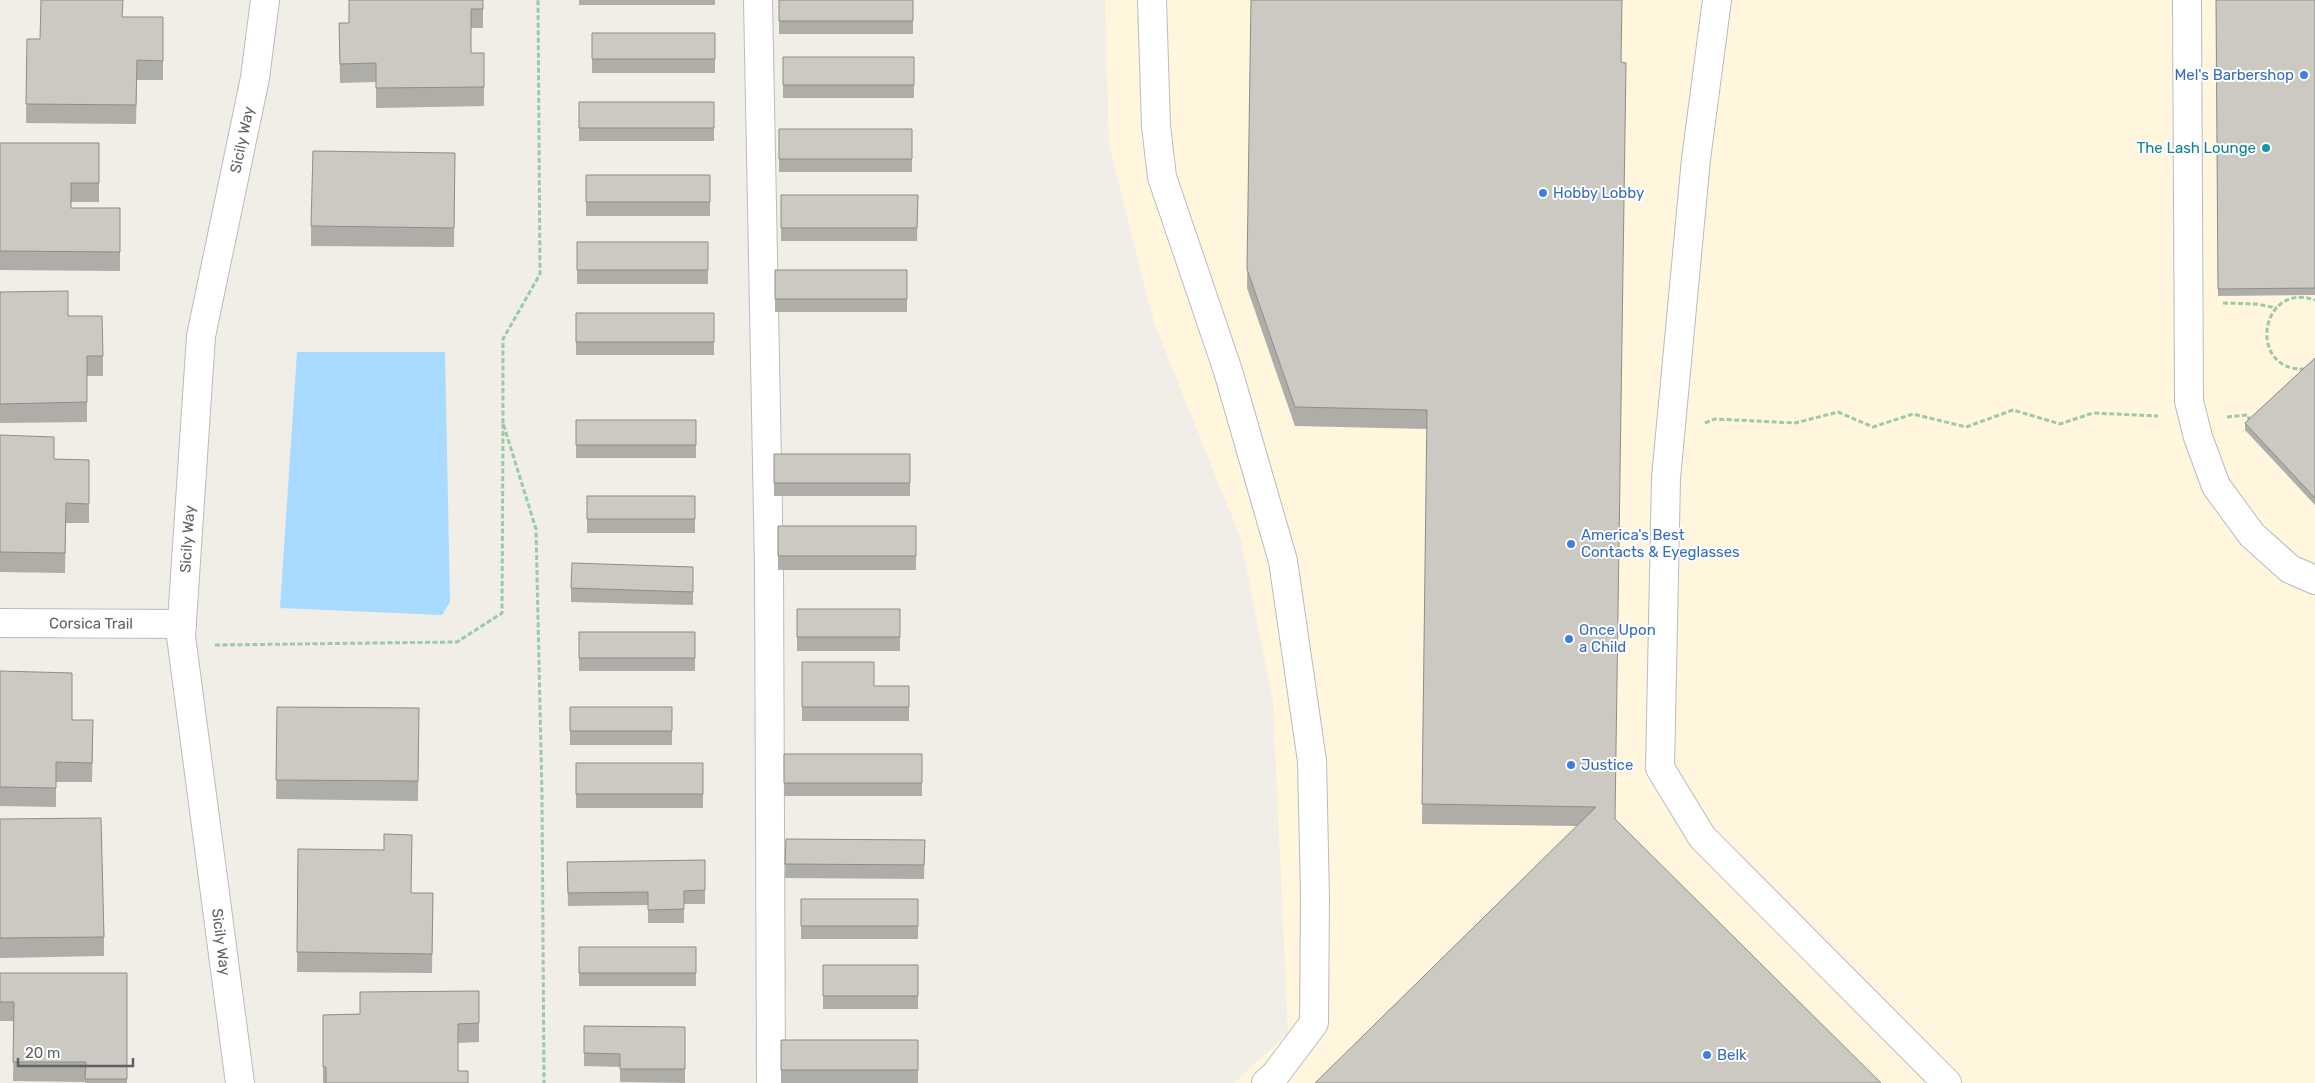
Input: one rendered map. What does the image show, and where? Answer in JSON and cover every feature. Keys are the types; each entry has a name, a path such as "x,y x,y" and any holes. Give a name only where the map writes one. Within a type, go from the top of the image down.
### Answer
{"street":[{"name":"Sicily Way","path":"240,1083 182,635 201,336 255,78 265,0"},
{"path":"758,0 769,566 771,1083"},
{"path":"1152,0 1156,126 1162,177 1228,371 1283,561 1312,761 1315,897 1314,1022 1266,1083"},
{"path":"1717,0 1696,159 1666,478 1660,768 1702,837 1947,1083"},
{"path":"2187,0 2189,401 2198,437 2216,486 2252,535 2290,569 2315,580"},
{"name":"Corsica Trail","path":"0,623 182,635"}],"path":[{"path":"182,635 457,642 502,613 503,339 540,274 538,0"},
{"path":"2310,369 2298,369 2287,366 2278,360 2270,350 2266,340 2266,328 2270,317 2277,308 2297,298 2315,300"},
{"path":"2223,303 2257,304 2277,308"},
{"path":"1670,436 1715,419 1795,423 1838,412 1873,427 1913,414 1966,427 2013,410 2060,424 2093,413 2193,417 2248,415 2254,432"},
{"path":"503,423 536,529 542,796 544,1083"}],"shaded area":[{"path":"1105,0 2315,0 2315,1083 1234,1083 1288,1033 1273,702 1241,539 1154,322 1109,144"}],"water":[{"path":"297,352 445,352 450,602 442,615 280,608"}],"building":[{"path":"41,0 123,0 122,17 163,17 163,61 137,60 136,105 26,104 27,39 40,39"},
{"path":"349,0 483,0 483,9 471,9 471,53 484,53 484,87 376,88 376,63 340,64 339,23 349,23"},
{"path":"779,0 913,0 913,21 779,21"},
{"path":"1251,0 1622,0 1621,62 1626,63 1615,819 1881,1083 1315,1083 1596,807 1422,804 1427,410 1295,407 1247,269"},
{"name":"The Lash Lounge","path":"2216,0 2315,0 2315,288 2218,289"},
{"path":"592,33 715,33 715,59 592,59"},
{"path":"783,57 914,57 914,85 783,85"},
{"path":"579,102 714,102 714,128 579,128"},
{"path":"779,129 912,129 912,159 779,159"},
{"path":"0,143 99,143 99,183 71,183 71,208 120,208 120,252 0,251"},
{"path":"313,151 455,153 454,228 311,226"},
{"path":"586,175 710,175 710,202 586,202"},
{"path":"781,195 918,195 917,228 781,228"},
{"path":"577,242 708,242 708,270 577,270"},
{"path":"775,270 907,270 907,299 775,299"},
{"path":"68,291 68,316 102,316 103,356 87,356 87,402 0,404 0,292"},
{"path":"576,313 714,313 714,342 576,342"},
{"path":"2315,358 2315,498 2245,423"},
{"path":"576,420 696,420 696,445 576,445"},
{"path":"0,435 54,437 54,459 89,460 89,504 66,503 65,553 0,552"},
{"path":"774,454 910,454 910,483 774,483"},
{"path":"587,496 695,496 695,519 587,519"},
{"path":"778,526 916,526 916,556 778,556"},
{"path":"572,563 693,567 693,592 571,588"},
{"path":"797,609 900,609 900,637 797,637"},
{"path":"579,632 695,632 695,658 579,658"},
{"path":"802,662 874,662 874,686 909,686 909,707 802,707"},
{"path":"0,671 72,673 72,720 93,720 92,763 56,762 56,788 0,787"},
{"path":"277,707 419,708 418,781 276,780"},
{"path":"570,707 672,707 672,731 570,731"},
{"path":"784,754 922,754 922,783 784,783"},
{"path":"576,763 703,763 703,794 576,794"},
{"path":"101,818 104,937 0,938 0,819"},
{"path":"384,834 412,835 411,893 433,893 432,954 297,952 298,849 384,850"},
{"path":"786,839 925,840 924,865 785,864"},
{"path":"705,860 705,890 684,891 684,909 648,910 648,892 568,893 567,862"},
{"path":"801,899 918,899 918,926 801,926"},
{"path":"579,947 696,947 696,973 579,973"},
{"path":"823,965 918,965 918,996 823,996"},
{"path":"0,973 127,973 127,1079 85,1079 86,1062 13,1062 14,1002 0,1002"},
{"path":"479,991 479,1023 458,1024 458,1071 468,1071 468,1083 326,1083 326,1067 323,1067 323,1015 360,1014 360,992"},
{"path":"584,1026 685,1027 685,1069 620,1069 620,1054 584,1053"},
{"path":"781,1040 918,1040 918,1070 781,1070"}],"place":[{"name":"Mel's Barbershop","path":"2304,75"},
{"name":"The Lash Lounge","path":"2266,148"},
{"name":"Hobby Lobby","path":"1543,193"},
{"name":"America's Best Contacts & Eyeglasses","path":"1571,544"},
{"name":"Once Upon a Child","path":"1569,639"},
{"name":"Justice","path":"1571,765"},
{"name":"Belk","path":"1707,1055"}]}
